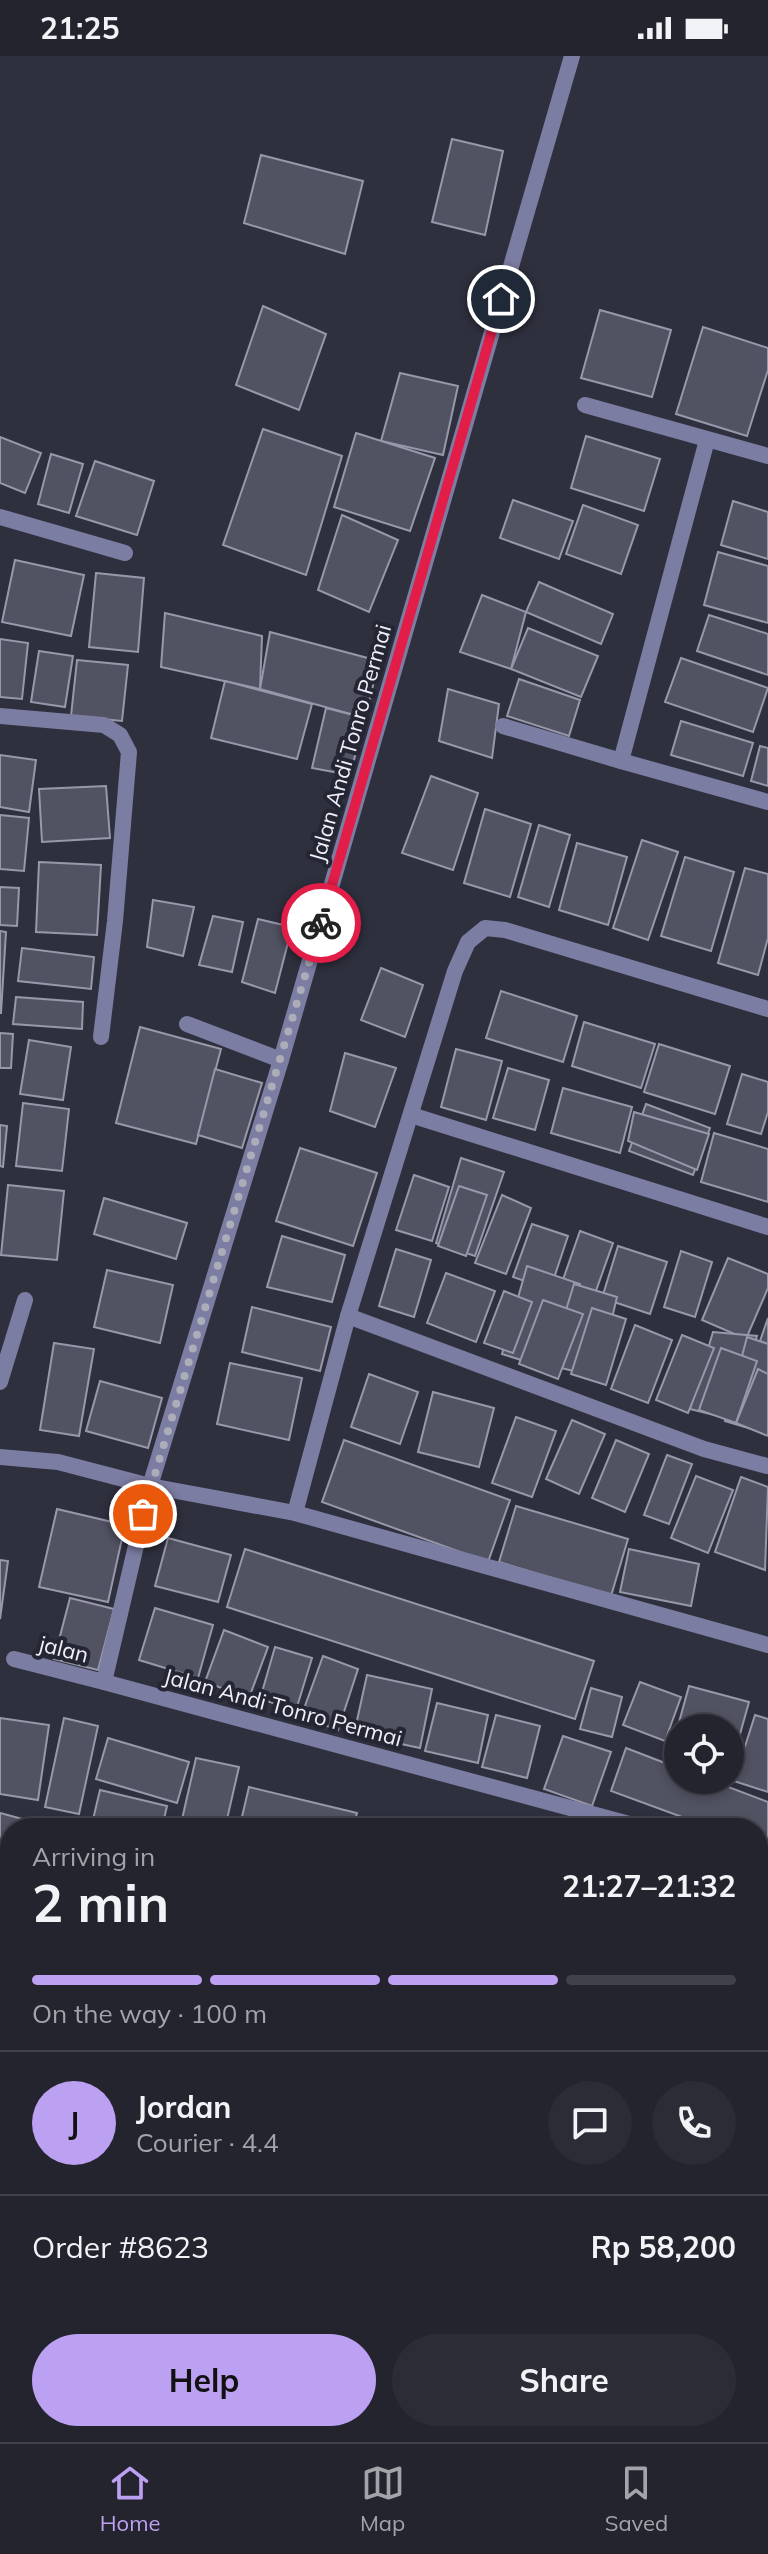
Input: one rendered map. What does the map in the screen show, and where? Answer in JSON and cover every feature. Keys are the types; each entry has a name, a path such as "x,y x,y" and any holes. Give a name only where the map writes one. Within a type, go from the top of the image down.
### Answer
{"street":[{"name":"Jalan Andi Tonro Permai","path":"572,56 281,1060 150,1486 104,1682 607,1818"},
{"path":"585,405 768,456"},
{"path":"621,761 707,440"},
{"path":"0,517 125,553"},
{"path":"0,716 104,725 120,735 129,752 117,905 101,1037"},
{"path":"503,726 768,802"},
{"path":"295,1513 348,1316 455,971 468,942 485,928 536,937 768,1009"},
{"path":"187,1024 281,1060"},
{"path":"411,1115 768,1227"},
{"path":"0,1382 25,1300"},
{"path":"348,1316 704,1449 767,1466"},
{"path":"6,1457 58,1462 150,1486 295,1513 768,1645"},
{"name":"jalan","path":"14,1659 104,1682"}],"building":[{"path":"452,139 503,151 485,235 432,222"},
{"path":"261,155 363,181 345,254 244,223"},
{"path":"263,306 326,334 299,410 236,385"},
{"path":"600,310 671,330 652,397 581,378"},
{"path":"703,327 768,348 768,370 747,436 676,414"},
{"path":"400,373 458,386 443,455 381,441"},
{"path":"263,429 342,456 306,575 223,545"},
{"path":"356,433 435,458 410,531 334,507"},
{"path":"586,436 660,459 644,511 571,488"},
{"path":"0,437 41,453 25,493 0,483"},
{"path":"51,454 83,464 69,513 38,504"},
{"path":"95,461 154,481 137,535 76,516"},
{"path":"513,500 573,521 559,559 500,538"},
{"path":"733,501 768,512 768,559 721,545"},
{"path":"583,505 638,525 621,574 566,554"},
{"path":"342,515 398,540 369,612 318,590"},
{"path":"718,552 768,566 768,623 704,605"},
{"path":"15,560 84,575 71,636 2,622"},
{"path":"96,573 144,578 138,652 89,647"},
{"path":"539,582 613,614 601,644 526,612"},
{"path":"482,595 526,612 511,669 460,652"},
{"path":"165,613 262,636 260,689 161,667"},
{"path":"709,615 768,634 768,675 697,651"},
{"path":"528,628 598,656 581,697 511,669"},
{"path":"270,632 379,661 365,718 260,689"},
{"path":"0,639 28,643 22,699 0,697"},
{"path":"39,651 73,656 65,707 31,702"},
{"path":"681,658 768,688 753,732 665,702"},
{"path":"77,660 128,665 122,721 71,716"},
{"path":"519,679 580,700 569,736 507,716"},
{"path":"225,681 312,704 297,759 211,738"},
{"path":"448,689 499,704 492,758 439,741"},
{"path":"326,708 365,718 350,775 312,768"},
{"path":"681,721 753,743 743,776 671,755"},
{"path":"760,746 768,748 768,786 751,781"},
{"path":"0,755 36,760 29,812 0,807"},
{"path":"431,776 478,793 453,870 402,853"},
{"path":"106,786 110,838 42,842 39,789"},
{"path":"485,809 531,824 510,897 464,883"},
{"path":"0,815 29,818 24,871 0,869"},
{"path":"539,825 570,835 549,907 518,897"},
{"path":"642,840 678,852 648,940 613,928"},
{"path":"577,843 627,857 608,925 559,910"},
{"path":"685,857 734,872 711,951 661,936"},
{"path":"39,862 101,865 97,935 36,932"},
{"path":"745,868 768,874 768,938 758,975 718,963"},
{"path":"0,887 19,888 17,926 0,925"},
{"path":"153,900 194,907 183,956 147,947"},
{"path":"213,916 243,922 232,972 199,965"},
{"path":"258,919 292,927 275,993 242,982"},
{"path":"0,931 6,932 1,1013 0,1013"},
{"path":"22,948 94,957 91,989 18,981"},
{"path":"381,968 423,985 405,1037 361,1020"},
{"path":"501,991 577,1016 563,1062 486,1038"},
{"path":"16,997 83,1002 82,1029 13,1024"},
{"path":"584,1022 655,1044 641,1088 572,1066"},
{"path":"140,1027 221,1049 196,1144 116,1123"},
{"path":"0,1033 13,1034 11,1068 0,1068"},
{"path":"29,1040 71,1047 63,1100 20,1094"},
{"path":"659,1044 730,1066 715,1114 644,1092"},
{"path":"456,1049 502,1061 486,1120 441,1107"},
{"path":"345,1053 396,1068 375,1127 330,1111"},
{"path":"508,1068 549,1080 535,1130 493,1118"},
{"path":"215,1069 262,1083 242,1148 198,1135"},
{"path":"742,1074 768,1082 768,1112 761,1134 727,1124"},
{"path":"563,1088 632,1107 620,1153 551,1133"},
{"path":"23,1103 69,1109 62,1171 16,1166"},
{"path":"646,1104 710,1128 693,1175 629,1151"},
{"path":"634,1112 709,1134 697,1170 628,1141"},
{"path":"0,1125 7,1126 3,1167 0,1166"},
{"path":"714,1133 768,1149 768,1202 701,1182"},
{"path":"300,1148 377,1173 353,1246 276,1221"},
{"path":"461,1158 504,1172 475,1256 436,1243"},
{"path":"414,1175 449,1187 432,1241 396,1230"},
{"path":"8,1185 64,1191 57,1260 1,1255"},
{"path":"459,1186 487,1195 466,1256 438,1246"},
{"path":"502,1195 531,1208 506,1274 475,1263"},
{"path":"104,1198 187,1223 176,1259 94,1234"},
{"path":"532,1224 568,1236 550,1290 513,1277"},
{"path":"580,1231 613,1243 592,1302 559,1291"},
{"path":"282,1236 345,1255 332,1302 267,1287"},
{"path":"618,1246 667,1262 650,1314 602,1298"},
{"path":"396,1249 431,1260 414,1317 379,1306"},
{"path":"681,1251 712,1262 695,1317 664,1307"},
{"path":"728,1258 768,1274 768,1288 746,1339 702,1320"},
{"path":"527,1266 580,1284 550,1369 502,1354"},
{"path":"107,1270 173,1285 160,1343 94,1327"},
{"path":"446,1273 495,1291 476,1342 427,1323"},
{"path":"574,1284 617,1297 598,1377 549,1365"},
{"path":"504,1291 532,1302 513,1353 484,1343"},
{"path":"543,1300 583,1314 558,1379 519,1364"},
{"path":"252,1307 331,1327 320,1371 242,1352"},
{"path":"592,1308 626,1319 606,1385 571,1374"},
{"path":"768,1318 768,1344 760,1341"},
{"path":"635,1325 672,1340 648,1403 611,1389"},
{"path":"713,1332 757,1336 731,1419 690,1409"},
{"path":"682,1335 714,1348 688,1413 656,1400"},
{"path":"747,1337 768,1344 768,1434 725,1421"},
{"path":"54,1343 94,1349 79,1436 40,1430"},
{"path":"721,1348 757,1361 736,1423 699,1410"},
{"path":"230,1363 302,1378 289,1440 217,1424"},
{"path":"758,1369 768,1374 768,1436 736,1423"},
{"path":"369,1374 418,1392 400,1444 351,1427"},
{"path":"100,1381 162,1398 148,1448 86,1431"},
{"path":"433,1392 494,1408 479,1467 418,1452"},
{"path":"516,1417 556,1431 532,1497 492,1483"},
{"path":"572,1420 605,1434 579,1494 546,1479"},
{"path":"344,1440 510,1500 488,1562 322,1502"},
{"path":"616,1440 649,1454 625,1512 592,1498"},
{"path":"667,1455 692,1464 669,1524 644,1515"},
{"path":"696,1476 733,1490 708,1553 671,1538"},
{"path":"741,1477 768,1487 765,1570 715,1552"},
{"path":"516,1506 628,1539 611,1596 499,1562"},
{"path":"57,1509 125,1525 108,1602 39,1587"},
{"path":"168,1538 231,1555 218,1602 155,1586"},
{"path":"245,1549 594,1661 575,1719 227,1607"},
{"path":"629,1549 699,1564 691,1606 620,1592"},
{"path":"0,1560 8,1561 0,1619"},
{"path":"70,1598 114,1609 98,1670 54,1659"},
{"path":"155,1608 213,1625 198,1678 139,1660"},
{"path":"224,1630 268,1647 249,1698 205,1682"},
{"path":"275,1647 312,1658 296,1710 260,1699"},
{"path":"323,1656 358,1669 338,1730 301,1717"},
{"path":"367,1675 432,1689 420,1748 354,1734"},
{"path":"640,1682 681,1697 675,1714 664,1714 664,1741 623,1725"},
{"path":"689,1686 749,1702 744,1720 744,1714 681,1714"},
{"path":"591,1688 622,1697 612,1737 580,1729"},
{"path":"437,1703 488,1715 478,1763 425,1751"},
{"path":"496,1715 540,1726 527,1778 482,1767"},
{"path":"755,1715 768,1719 768,1792 744,1784 744,1750"},
{"path":"0,1718 49,1725 38,1800 0,1794"},
{"path":"64,1718 98,1726 79,1814 45,1807"},
{"path":"563,1736 611,1752 592,1806 544,1789"},
{"path":"108,1738 189,1762 177,1803 96,1779"},
{"path":"626,1748 664,1763 664,1794 744,1793 768,1802 768,1818 685,1818 611,1791"},
{"path":"196,1758 239,1767 227,1818 182,1818"},
{"path":"249,1787 357,1813 356,1818 242,1818"},
{"path":"100,1790 167,1806 164,1818 93,1818"},
{"path":"0,1813 19,1818 0,1818"}],"way so far":[{"path":"143,1514 321,923"}],"route":[{"path":"321,923 501,299"}]}
